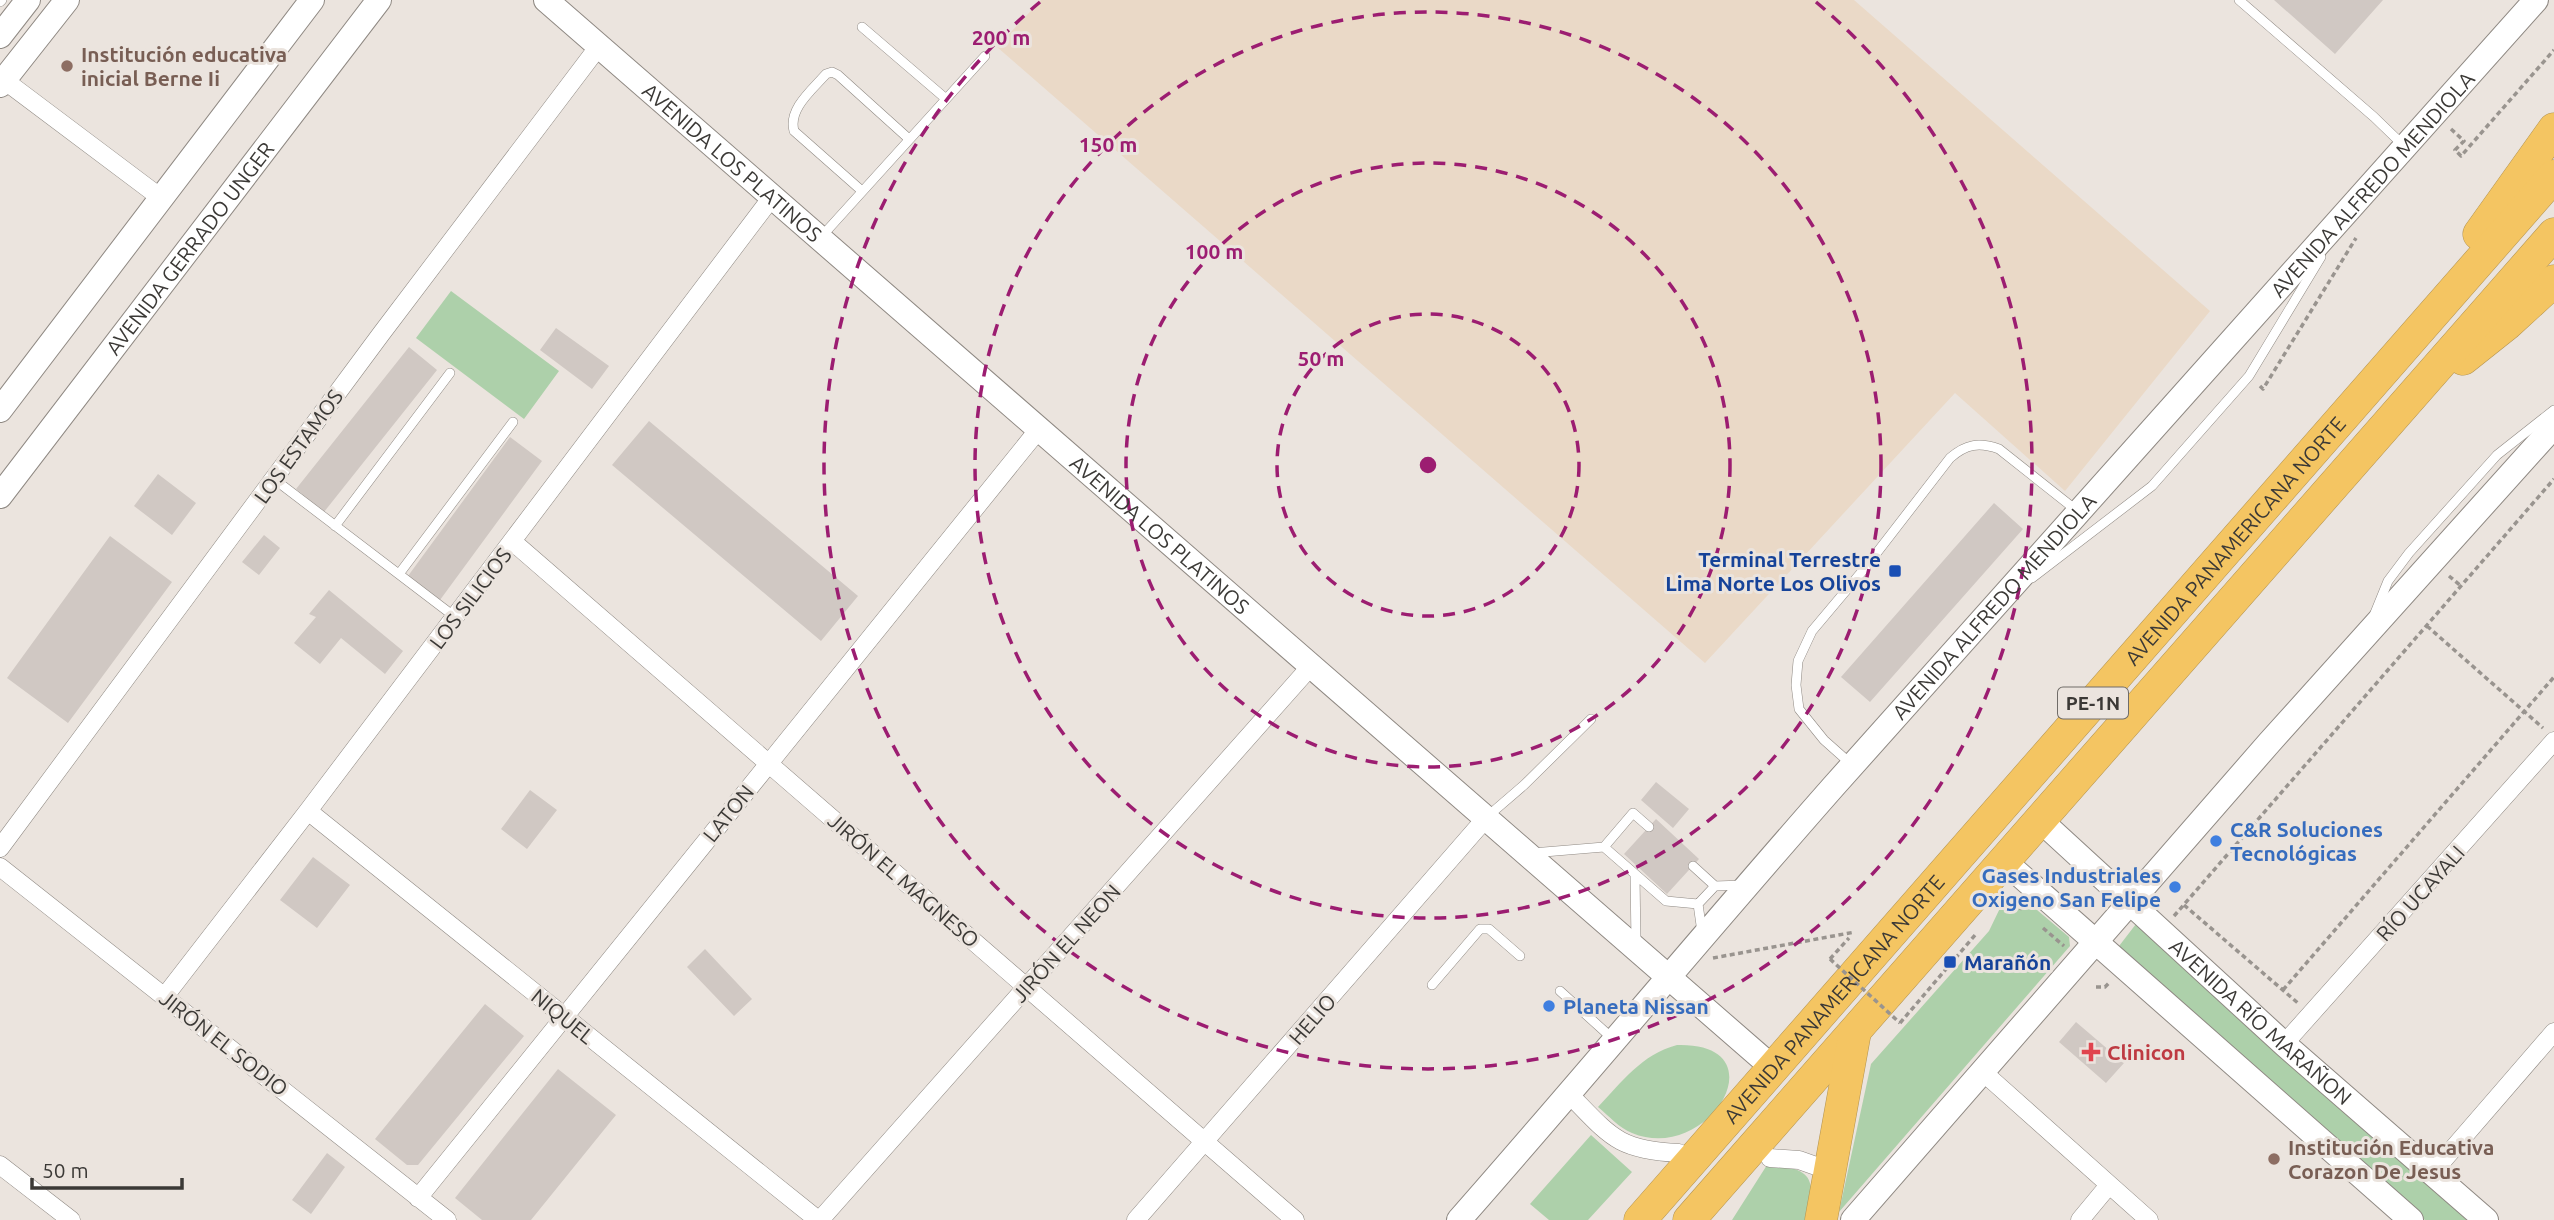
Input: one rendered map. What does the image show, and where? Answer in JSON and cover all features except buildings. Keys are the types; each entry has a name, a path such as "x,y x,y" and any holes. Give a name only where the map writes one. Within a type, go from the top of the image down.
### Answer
{"highway":[{"path":"2367,389 2554,129"},
{"name":"AVENIDA PANAMERICANA NORTE","path":"1640,1220 2554,176"},
{"name":"AVENIDA PANAMERICANA NORTE","path":"1709,1202 1855,1030 2554,234"},
{"path":"2409,400 2475,350 2554,281"},
{"path":"1821,1220 1855,1030"}],"main road":[{"path":"0,36 28,0"},
{"path":"2,83 66,0"},
{"path":"0,410 312,0"},
{"name":"AVENIDA GERRADO UNGER","path":"0,496 379,0"},
{"name":"AVENIDA LOS PLATINOS","path":"546,0 1773,1068"},
{"name":"AVENIDA ALFREDO MENDIOLA","path":"1459,1220 1570,1095 1668,976 1707,948 1748,884 2078,512 2356,220 2405,148 2536,0"},
{"path":"1853,1220 1984,1073 2129,903 2554,426"},
{"name":"AVENIDA RÍO MARAÑON","path":"2040,820 2284,1044 2486,1220"},
{"path":"2004,861 2411,1220"}],"street":[{"name":"LOS ESTAMOS","path":"0,848 598,46"},
{"path":"2,83 160,198"},
{"name":"LOS SILICIOS","path":"165,996 772,197"},
{"name":"LATON","path":"418,1198 1039,429"},
{"name":"JIRÓN EL MAGNESO","path":"512,541 1294,1220"},
{"name":"JIRÓN EL NEON","path":"819,1220 1311,666"},
{"name":"RÍO UCAYALI","path":"2284,1044 2551,736"},
{"name":"NIQUEL","path":"308,811 819,1220"},
{"name":"HELIO","path":"1136,1220 1486,818"},
{"name":"JIRÓN EL SODIO","path":"0,867 447,1220"},
{"path":"2432,1172 2551,1042"},
{"path":"1984,1073 2149,1220"},
{"path":"1570,1095 1612,1136 1623,1143 1639,1149 1679,1153"},
{"path":"1769,1158 1799,1160 1830,1171"},
{"path":"0,1165 71,1220"},
{"path":"2080,1220 2109,1185"}],"lane":[{"path":"2239,0 2374,117 2405,148"},
{"path":"862,27 945,98"},
{"path":"820,239 985,56"},
{"path":"863,191 794,131 792,122 795,111 826,74 832,72 838,75 909,139"},
{"path":"1991,610 2152,486 2249,376 2356,220"},
{"path":"335,526 450,373"},
{"path":"2365,637 2388,581 2409,553 2497,455 2554,410"},
{"path":"399,574 513,422"},
{"path":"1853,765 1824,740 1799,709 1796,685 1798,661 1812,631 1865,568 1950,458 1961,449 1973,445 1984,444 1999,449 2078,512"},
{"path":"274,479 455,617"},
{"path":"1486,818 1591,719"},
{"path":"1527,853 1604,847 1633,813 1649,827"},
{"path":"1604,847 1665,901 1698,904"},
{"path":"1693,866 1715,886"},
{"path":"1635,875 1636,948"},
{"path":"1698,904 1715,886 1748,884"},
{"path":"1698,904 1707,948"},
{"path":"1432,985 1480,929 1489,929 1520,956"},
{"path":"1560,991 1614,1040"}],"path":[{"path":"2451,129 2464,141 2455,150 2461,156 2554,50"},
{"path":"2263,388 2355,240 2356,220"},
{"path":"2168,921 2554,479"},
{"path":"2443,570 2461,586"},
{"path":"2427,626 2551,736"},
{"path":"2283,990 2554,677"},
{"path":"2003,899 2029,915"},
{"path":"2184,905 2311,1014"},
{"path":"2038,923 2066,948"},
{"path":"1707,948 1855,932"},
{"path":"1849,938 1830,959 1900,1023 1922,998"},
{"path":"2096,987 2105,987 2110,981"}],"shaded area":[{"path":"1041,0 1854,0 2210,311 2065,491 1955,393 1705,663 997,47"}],"green space":[{"path":"451,291 559,371 524,419 416,338"},
{"path":"2017,896 2023,898 2069,937 2070,946 1839,1212 1871,1064 1989,931 2002,904"},
{"path":"2136,924 2470,1220 2425,1220 2116,950"},
{"path":"1677,1045 1708,1049 1725,1062 1729,1080 1723,1100 1708,1118 1686,1132 1660,1138 1627,1131 1598,1107 1643,1062"},
{"path":"1591,1135 1632,1172 1588,1220 1549,1220 1530,1204"},
{"path":"1767,1165 1794,1169 1808,1178 1811,1194 1809,1220 1732,1220"}],"place":[{"name":"Institución educativa inicial Berne Ii","path":"67,66"},
{"name":"Terminal Terrestre Lima Norte Los Olivos","path":"1895,571"},
{"name":"C&R Soluciones Tecnológicas","path":"2216,841"},
{"name":"Gases Industriales Oxigeno San Felipe","path":"2175,887"},
{"name":"Marañón","path":"1950,962"},
{"name":"Planeta Nissan","path":"1549,1006"},
{"name":"Clinicon","path":"2091,1052"},
{"name":"Institución Educativa Corazon De Jesus","path":"2274,1159"}]}
